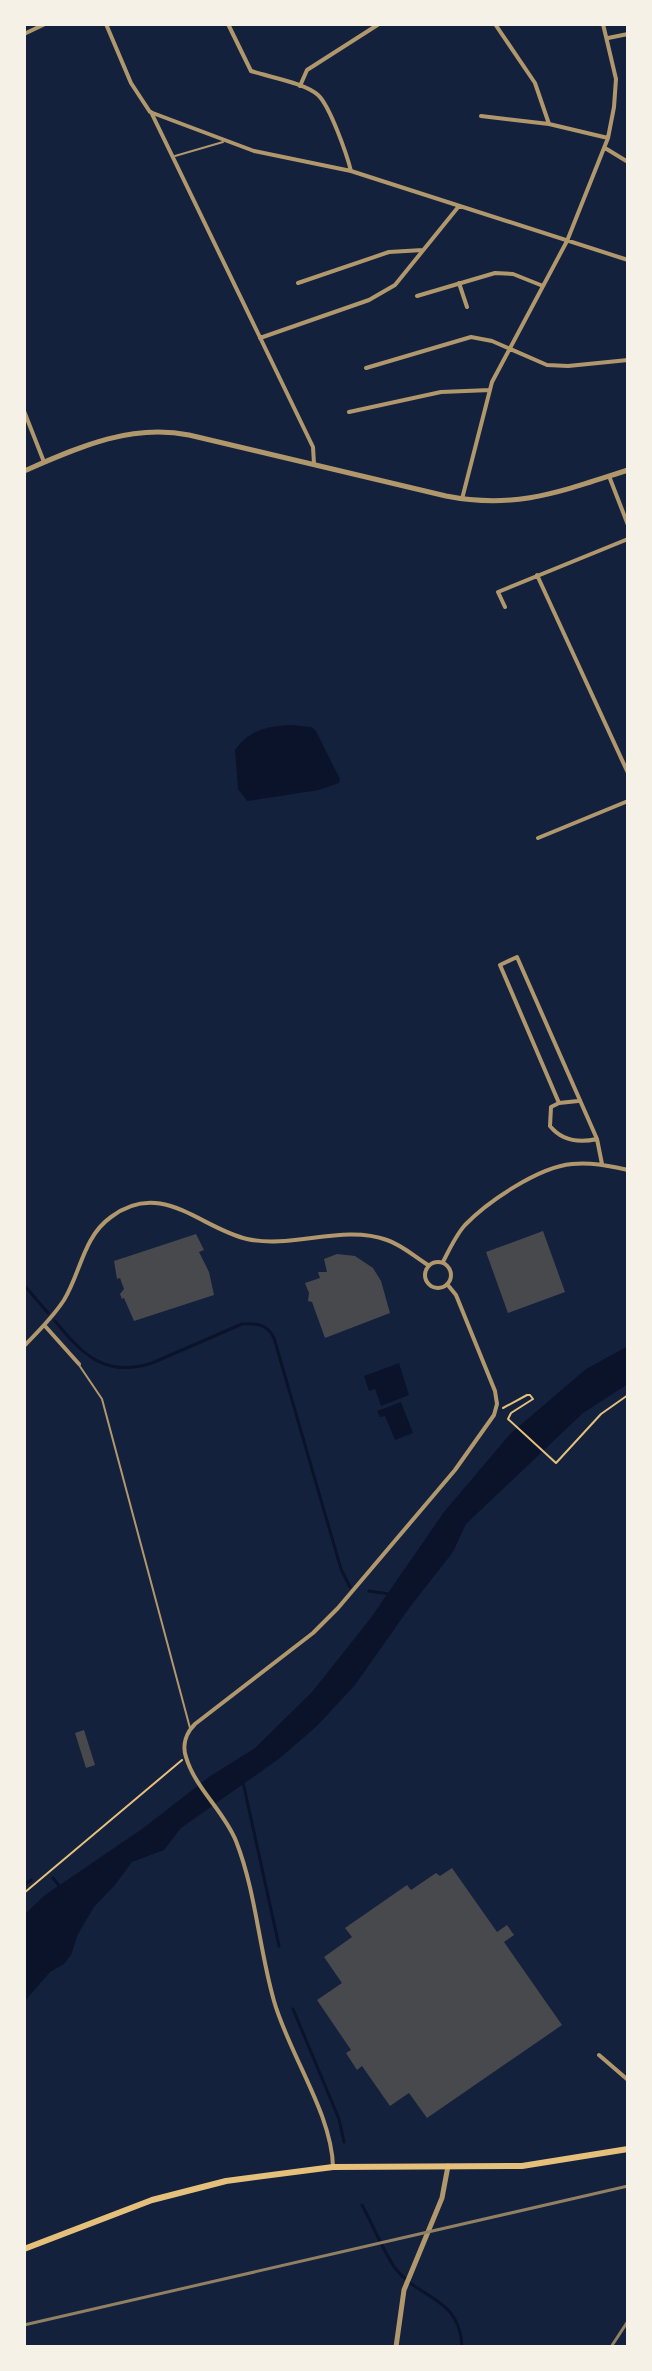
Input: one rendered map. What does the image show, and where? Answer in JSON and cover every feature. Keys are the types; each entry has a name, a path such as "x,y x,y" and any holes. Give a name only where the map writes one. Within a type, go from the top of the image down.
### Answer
{"main road":[{"path":"24,2249 173,2194 238,2179 333,2167 541,2164 628,2149"}],"street":[{"path":"24,34 45,24"},
{"path":"106,24 131,83 150,112 313,447 314,464"},
{"path":"228,24 251,71 300,86 318,95 347,154 351,171"},
{"path":"300,86 307,70 379,24"},
{"path":"495,24 535,83 549,124"},
{"path":"462,499 490,390 567,241 608,138 616,79 603,24"},
{"path":"608,38 628,34"},
{"path":"150,112 224,141 282,158 351,171 628,260"},
{"path":"481,116 549,124 608,138"},
{"path":"605,148 628,162"},
{"path":"260,338 369,300 395,285 459,206"},
{"path":"298,283 389,252 423,250"},
{"path":"417,296 495,273 507,273 543,286"},
{"path":"459,283 467,307"},
{"path":"366,368 471,337 492,341 547,365 628,360"},
{"path":"349,412 441,392 490,390"},
{"path":"24,411 44,462"},
{"path":"24,471 106,438 156,430 178,432 462,499 495,503 545,496 628,470"},
{"path":"609,476 628,525"},
{"path":"505,607 498,592 628,539"},
{"path":"537,575 628,773"},
{"path":"538,838 628,801"},
{"path":"559,1103 500,965 517,957 597,1139 602,1164"},
{"path":"578,1101 551,1107 548,1119 554,1131 570,1140 583,1142 597,1139"},
{"path":"443,1262 464,1226 510,1190 547,1169 572,1164 602,1164 628,1170"},
{"path":"24,1346 45,1326 65,1299 91,1238 101,1225 131,1206 168,1204 246,1239 276,1241 347,1236 386,1239 428,1265"},
{"path":"443,1262 451,1275 447,1284 438,1288 428,1284 424,1275 428,1265 443,1262"},
{"path":"333,2167 329,2138 274,2000 235,1840 186,1759 185,1744 191,1729 313,1633 338,1608 455,1470 494,1415 497,1404 495,1391 456,1295 447,1284"},
{"path":"45,1326 79,1364"},
{"path":"599,2055 628,2080"},
{"path":"396,2347 406,2284 442,2198 448,2166"}],"lane":[{"path":"172,157 224,141"},
{"path":"79,1364 102,1399 191,1729"}],"path":[{"path":"503,1407 527,1395 533,1399 509,1414 509,1421 556,1463 601,1414 628,1395"},
{"path":"24,1893 167,1770 186,1759"}],"water":[{"path":"291,725 312,727 316,731 340,779 339,783 319,790 247,801 238,789 235,750 246,738 260,730"},
{"path":"628,1346 628,1384 583,1413 466,1524 453,1552 355,1685 317,1726 280,1758 181,1828 164,1850 132,1862 94,1907 78,1934 71,1955 64,1964 50,1972 24,2002 24,1915 45,1895 142,1829 209,1777 255,1748 312,1692 370,1619 444,1512 510,1434 586,1369"},
{"path":"399,1363 409,1395 381,1406 375,1389 369,1391 364,1376"},
{"path":"401,1402 413,1433 395,1440 385,1416 380,1417 377,1411"}],"building":[{"path":"543,1231 565,1292 508,1313 486,1252"},
{"path":"196,1234 204,1250 199,1252 209,1272 214,1295 134,1321 120,1294 124,1289 120,1278 117,1279 114,1261"},
{"path":"337,1254 355,1256 373,1268 381,1281 390,1313 325,1338 312,1302 308,1301 305,1283 320,1278 318,1272 327,1272 324,1259"},
{"path":"84,1730 95,1765 86,1768 75,1733"},
{"path":"452,1868 497,1932 507,1925 514,1935 504,1942 562,2025 427,2118 409,2093 390,2106 362,2066 357,2070 346,2053 351,2050 317,2000 342,1983 324,1957 352,1937 345,1928 407,1885 411,1890 436,1873 440,1876"}],"waterway":[{"path":"24,1285 48,1313"},
{"path":"55,1321 86,1353 96,1360 121,1368 152,1363 242,1324 265,1327 274,1338 341,1569 350,1587"},
{"path":"369,1591 389,1594"},
{"path":"243,1782 279,1946"},
{"path":"53,1878 61,1888"},
{"path":"24,1885 31,1880"},
{"path":"293,2009 339,2119 344,2142"},
{"path":"362,2205 395,2268 415,2287 437,2300 454,2318 460,2330 462,2347"}],"railway":[{"path":"24,2325 628,2186"},
{"path":"611,2347 628,2321"}]}
